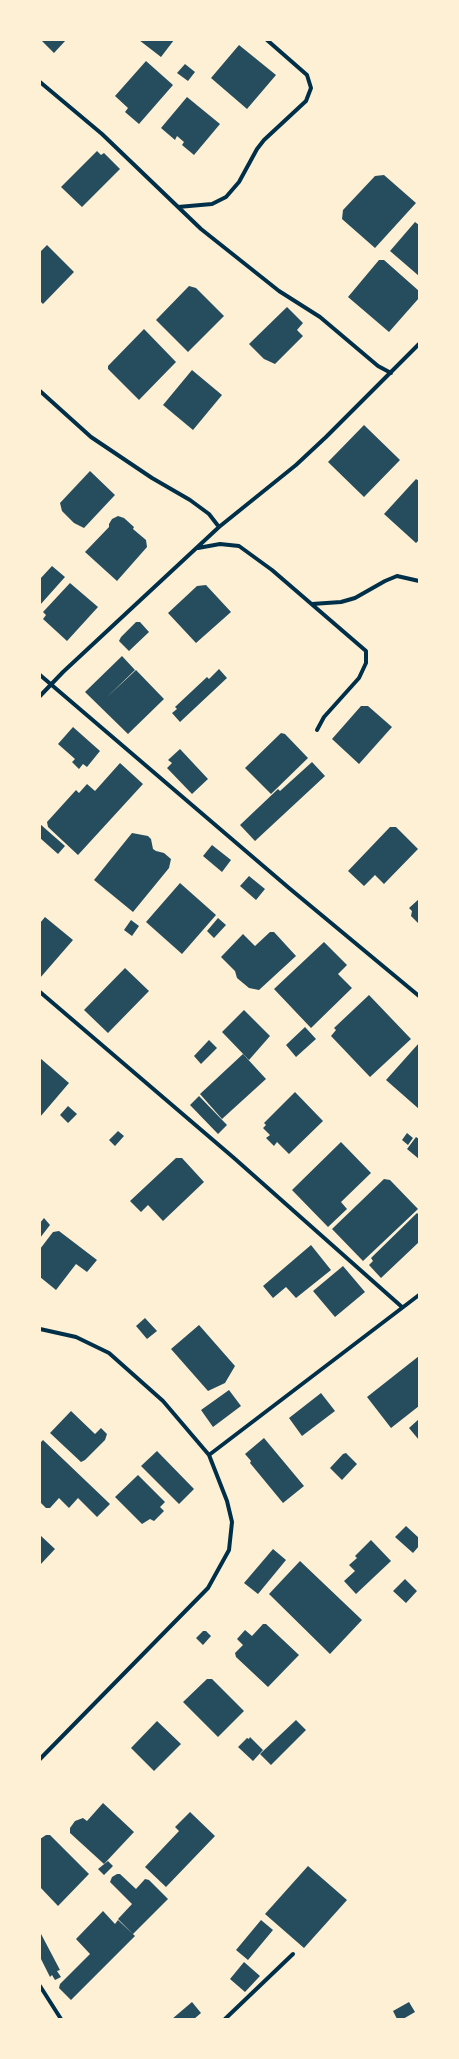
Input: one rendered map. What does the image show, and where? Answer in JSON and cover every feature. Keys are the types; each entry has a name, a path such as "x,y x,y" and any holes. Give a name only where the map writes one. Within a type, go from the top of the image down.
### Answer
{"street":[{"path":"178,207 212,204 226,197 239,182 257,149 264,140 306,101 311,88 307,75 267,40"},
{"path":"40,82 102,134 201,229 279,291 320,316 378,366 391,373"},
{"path":"40,696 218,527 296,465 362,403 419,344"},
{"path":"40,392 91,437 152,478 190,500 209,514 218,527"},
{"path":"197,548 220,544 239,546 272,570 366,651 366,663 359,678 324,717 317,730"},
{"path":"312,604 341,602 355,598 397,576 419,581"},
{"path":"40,676 289,888 419,996"},
{"path":"40,992 234,1158 402,1307"},
{"path":"209,1455 419,1295"},
{"path":"40,1759 208,1588 229,1550 232,1522 227,1501 209,1455 163,1401 109,1353 76,1338 42,1330"},
{"path":"225,2019 293,1954"},
{"path":"40,1986 61,2019"}],"building":[{"path":"41,40 66,40 54,53"},
{"path":"139,40 174,40 161,57"},
{"path":"239,45 276,75 247,109 211,78"},
{"path":"146,61 173,85 139,124 125,112 128,108 115,96"},
{"path":"185,64 195,72 188,81 177,73"},
{"path":"187,97 220,124 194,155 182,145 184,142 177,136 175,140 161,128"},
{"path":"97,151 101,155 104,153 120,169 82,207 61,187"},
{"path":"384,175 416,203 375,248 342,219 343,210 375,176"},
{"path":"415,222 419,225 419,276 390,251"},
{"path":"47,245 74,272 43,304 40,301 40,252"},
{"path":"379,260 384,260 419,291 419,298 389,332 348,297"},
{"path":"189,286 196,288 224,316 188,352 156,320"},
{"path":"287,307 303,323 297,330 303,336 275,364 264,359 249,344"},
{"path":"144,329 176,362 139,400 108,369 108,366"},
{"path":"192,370 222,395 193,430 163,405"},
{"path":"364,425 400,460 364,497 328,462"},
{"path":"90,471 115,495 84,528 74,523 62,511 60,503"},
{"path":"416,479 419,481 419,540 416,543 384,514"},
{"path":"118,516 124,518 134,527 133,529 146,540 147,547 117,581 85,552 109,527 112,519"},
{"path":"52,566 65,577 40,605 40,579"},
{"path":"70,583 98,607 67,641 43,619 46,615 43,612"},
{"path":"206,585 231,612 196,643 168,613 197,586"},
{"path":"136,622 140,622 149,632 129,651 119,641"},
{"path":"122,656 135,670 106,698 136,670 164,699 128,734 85,692"},
{"path":"219,669 227,678 180,722 172,713 177,709 175,707 207,677 209,679"},
{"path":"361,706 368,706 392,727 359,764 332,739"},
{"path":"73,727 100,751 87,767 83,764 79,769 72,762 75,759 58,744"},
{"path":"281,733 285,734 308,758 271,794 245,768"},
{"path":"180,749 208,779 192,794 167,768 172,763 168,760"},
{"path":"312,762 325,776 255,841 240,825 278,789 280,791"},
{"path":"120,763 143,784 78,855 48,827 47,822 76,790 79,793 87,784 95,791"},
{"path":"40,824 65,846 58,854 40,838"},
{"path":"390,827 396,827 418,849 384,884 375,875 364,886 348,871"},
{"path":"132,833 148,836 151,839 153,849 164,853 171,859 169,868 133,912 94,880"},
{"path":"212,845 231,860 222,872 203,856"},
{"path":"249,876 265,889 256,900 240,886"},
{"path":"180,883 216,915 182,954 146,922"},
{"path":"419,899 419,924 411,916 412,911 409,908"},
{"path":"45,917 73,940 40,978 40,923"},
{"path":"218,918 226,925 214,938 207,931"},
{"path":"131,920 139,926 132,936 124,930"},
{"path":"270,932 274,932 296,956 259,990 249,988 237,978 235,971 221,957 243,934 255,946"},
{"path":"324,942 347,965 338,974 352,988 311,1028 274,989"},
{"path":"125,968 149,991 108,1033 84,1010"},
{"path":"369,995 411,1039 370,1077 331,1036 336,1030 334,1028"},
{"path":"244,1010 270,1036 249,1060 222,1032"},
{"path":"305,1027 316,1039 296,1057 286,1045"},
{"path":"209,1040 217,1048 201,1064 194,1056"},
{"path":"419,1043 419,1109 386,1080"},
{"path":"243,1054 266,1079 222,1119 200,1094"},
{"path":"40,1058 69,1083 40,1117"},
{"path":"295,1092 323,1121 289,1154 277,1142 274,1146 266,1138 270,1135 263,1128 266,1125 264,1123"},
{"path":"199,1096 227,1125 218,1134 190,1105"},
{"path":"68,1106 77,1114 68,1123 60,1115"},
{"path":"118,1131 124,1136 115,1146 109,1140"},
{"path":"407,1133 413,1138 408,1145 402,1140"},
{"path":"416,1137 419,1139 419,1159 407,1149"},
{"path":"341,1142 371,1173 341,1202 347,1209 328,1227 292,1190"},
{"path":"176,1158 182,1158 204,1182 163,1221 148,1205 141,1212 130,1201"},
{"path":"384,1179 390,1180 418,1209 363,1261 332,1229"},
{"path":"417,1213 419,1215 419,1242 381,1278 369,1265 373,1261 371,1258"},
{"path":"44,1218 50,1225 40,1238 40,1223"},
{"path":"59,1231 97,1260 87,1272 76,1264 56,1290 40,1277 40,1249 53,1232"},
{"path":"311,1245 331,1270 296,1298 286,1287 273,1298 263,1286"},
{"path":"343,1266 365,1292 335,1317 313,1291"},
{"path":"145,1318 157,1331 147,1339 136,1326"},
{"path":"199,1325 235,1366 225,1383 208,1391 171,1349"},
{"path":"419,1356 419,1406 391,1428 367,1397"},
{"path":"229,1390 241,1406 213,1427 201,1410"},
{"path":"321,1393 335,1411 302,1436 289,1418"},
{"path":"71,1411 95,1434 101,1428 107,1434 105,1440 85,1460 81,1462 50,1433"},
{"path":"419,1419 419,1440 409,1428"},
{"path":"264,1438 304,1486 283,1503 250,1463 251,1461 245,1454"},
{"path":"43,1440 110,1504 97,1517 78,1498 69,1508 59,1498 50,1508 46,1508 40,1502 40,1443"},
{"path":"157,1451 194,1489 179,1504 141,1466"},
{"path":"346,1453 357,1464 342,1480 330,1468 343,1454"},
{"path":"138,1475 165,1502 160,1507 164,1511 154,1521 150,1519 142,1524 115,1497"},
{"path":"406,1526 419,1538 419,1546 413,1553 395,1537"},
{"path":"40,1535 55,1549 40,1565"},
{"path":"371,1540 391,1561 356,1594 344,1581 355,1571 349,1565 357,1558 355,1556"},
{"path":"273,1549 286,1560 258,1594 244,1583"},
{"path":"300,1561 362,1620 330,1654 269,1594"},
{"path":"405,1579 417,1591 406,1603 393,1591"},
{"path":"263,1624 266,1624 299,1655 268,1687 236,1657 235,1653 243,1645 237,1639 245,1630 252,1636"},
{"path":"203,1631 206,1631 211,1636 203,1645 196,1638"},
{"path":"207,1679 212,1679 244,1711 218,1737 183,1702"},
{"path":"296,1720 306,1730 271,1765 260,1754"},
{"path":"157,1721 181,1744 154,1771 131,1748"},
{"path":"250,1737 263,1750 253,1761 238,1747"},
{"path":"103,1803 134,1832 104,1864 70,1833 70,1828 75,1821 83,1818 87,1821"},
{"path":"190,1812 215,1836 166,1887 145,1867 179,1831 175,1827"},
{"path":"46,1835 50,1835 89,1874 58,1906 40,1887 40,1839"},
{"path":"108,1861 113,1866 104,1875 98,1869"},
{"path":"308,1866 347,1900 304,1948 265,1914"},
{"path":"120,1874 136,1889 145,1879 149,1880 168,1899 133,1934 118,1919 132,1904 110,1882 112,1877"},
{"path":"103,1911 115,1924 118,1920 135,1936 71,2000 59,1988 60,1984 90,1954 76,1939"},
{"path":"261,1920 273,1930 248,1960 236,1950"},
{"path":"40,1932 60,1970 57,1971 61,1977 55,1980 52,1975 50,1977 40,1957"},
{"path":"244,1962 260,1976 245,1992 230,1979"},
{"path":"192,2002 201,2013 194,2019 172,2019"},
{"path":"409,2002 415,2012 403,2019 397,2019 393,2011"}]}
